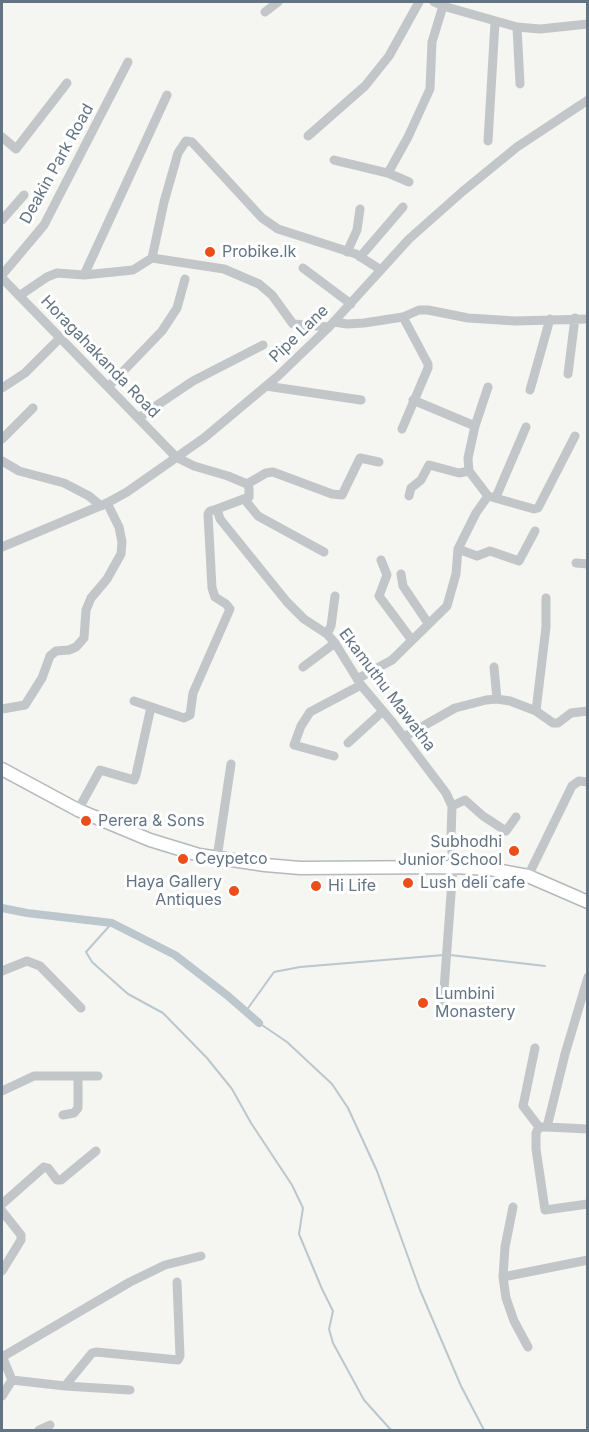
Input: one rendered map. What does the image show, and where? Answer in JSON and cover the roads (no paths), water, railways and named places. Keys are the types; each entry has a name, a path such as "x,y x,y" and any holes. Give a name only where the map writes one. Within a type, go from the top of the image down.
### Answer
{"main road":[{"path":"2,770 78,810 159,843 217,858 265,866 300,868 490,868 528,876 588,902"}],"street":[{"path":"265,12 278,2"},
{"path":"308,136 364,86 389,56 419,2"},
{"path":"388,173 430,89 432,42 438,4 517,27 540,29 588,24"},
{"path":"488,141 495,22"},
{"path":"517,27 520,84"},
{"name":"Deakin Park Road","path":"2,276 44,225 128,62"},
{"path":"2,137 16,149 67,83"},
{"path":"84,275 167,95"},
{"name":"Pipe Lane","path":"2,547 127,492 204,438 266,386 332,324 410,239 462,192 517,147 588,100"},
{"path":"152,258 164,202 178,153 181,145 186,141 192,142 262,218 278,229 360,256 381,270"},
{"path":"334,160 388,173 409,182"},
{"path":"2,220 24,195"},
{"path":"360,256 403,207"},
{"path":"347,252 357,230 360,209"},
{"path":"19,296 46,277 57,273 84,275 133,270 152,258 224,269 259,284 272,296 293,324 364,324 403,317 419,310 468,318 515,321 588,319"},
{"path":"303,268 351,304"},
{"name":"Horagahakanda Road","path":"2,276 176,458"},
{"path":"109,386 162,331 177,308 185,279"},
{"path":"402,429 428,368 403,317"},
{"path":"568,374 575,318"},
{"path":"530,390 550,319"},
{"path":"2,388 25,373 60,338"},
{"path":"138,418 193,381 263,345"},
{"path":"266,386 361,400"},
{"path":"488,387 475,426 468,458 469,471 492,496 534,509 538,508 575,436"},
{"path":"413,400 475,426"},
{"path":"2,439 33,408"},
{"path":"334,756 294,745 301,726 310,712 392,660 447,606 456,574 458,549 476,513 492,496 526,427"},
{"path":"176,458 247,484"},
{"path":"247,484 266,473 273,472 332,494 342,495 360,458 379,462"},
{"path":"2,462 19,471 64,483 104,504 119,527 122,542 121,554 107,579 91,598 86,610 84,638 76,647 56,651 50,656 42,678 25,705 2,709"},
{"path":"409,496 411,488 421,480 429,465 459,473 469,471"},
{"path":"134,701 184,718 190,715 193,693 227,619 229,606 215,597 212,588 208,514 210,511 245,500 250,495 247,484"},
{"path":"245,500 258,516 324,552"},
{"name":"Ekamuthu Mawatha","path":"217,509 220,519 286,602 334,642 359,682 404,737 446,793 452,806"},
{"path":"458,549 477,556 490,551 519,561 535,531"},
{"path":"381,560 387,575 379,596 411,639"},
{"path":"576,563 588,564"},
{"path":"401,574 403,586 428,623"},
{"path":"327,634 331,626 335,596"},
{"path":"536,711 546,627 546,598"},
{"path":"303,667 334,642"},
{"path":"494,667 497,699"},
{"path":"404,737 454,708 497,699 536,711 553,723 558,723 571,713 588,711"},
{"path":"78,810 100,770 134,780 151,707"},
{"path":"348,743 383,711"},
{"path":"217,858 231,764"},
{"path":"528,876 572,786 579,782 588,782"},
{"path":"443,1003 453,867 452,806 465,800 483,816 506,831 516,817"},
{"path":"2,971 27,961 40,966 81,1008"},
{"path":"588,977 543,1127 536,1133 536,1149 545,1210 588,1204"},
{"path":"535,1048 523,1106 543,1127 588,1129"},
{"path":"2,1091 34,1076 98,1076"},
{"path":"63,1115 74,1113 78,1108 78,1076"},
{"path":"2,1204 44,1167 48,1168 57,1180 61,1180 96,1151"},
{"path":"513,1208 505,1247 503,1276 508,1306 528,1347"},
{"path":"2,1210 21,1234 21,1240 2,1271"},
{"path":"12,1380 2,1357 130,1282 165,1265 201,1256"},
{"path":"503,1276 588,1260"},
{"path":"65,1386 93,1353 177,1360 180,1356 177,1282"},
{"path":"12,1380 130,1390"},
{"path":"2,1396 12,1380"},
{"path":"39,1431 50,1425"}],"waterway":[{"path":"2,908 112,923 175,955 259,1023"},
{"path":"112,923 86,952 92,962 128,994 163,1013 207,1058 232,1089 251,1123 292,1185 303,1208 299,1234 333,1311 329,1329 333,1343 364,1400 391,1430"},
{"path":"246,1011 274,972 300,967 444,955"},
{"path":"450,955 545,966"},
{"path":"259,1023 287,1042 332,1084 348,1108 377,1171 420,1290 461,1386 484,1430"}],"place":[{"name":"Probike.lk","path":"210,252"},
{"name":"Perera & Sons","path":"86,821"},
{"name":"Subhodhi Junior School","path":"514,851"},
{"name":"Ceypetco","path":"183,859"},
{"name":"Lush deli cafe","path":"408,883"},
{"name":"Hi Life","path":"316,886"},
{"name":"Haya Gallery Antiques","path":"234,891"},
{"name":"Lumbini Monastery","path":"423,1003"}]}
